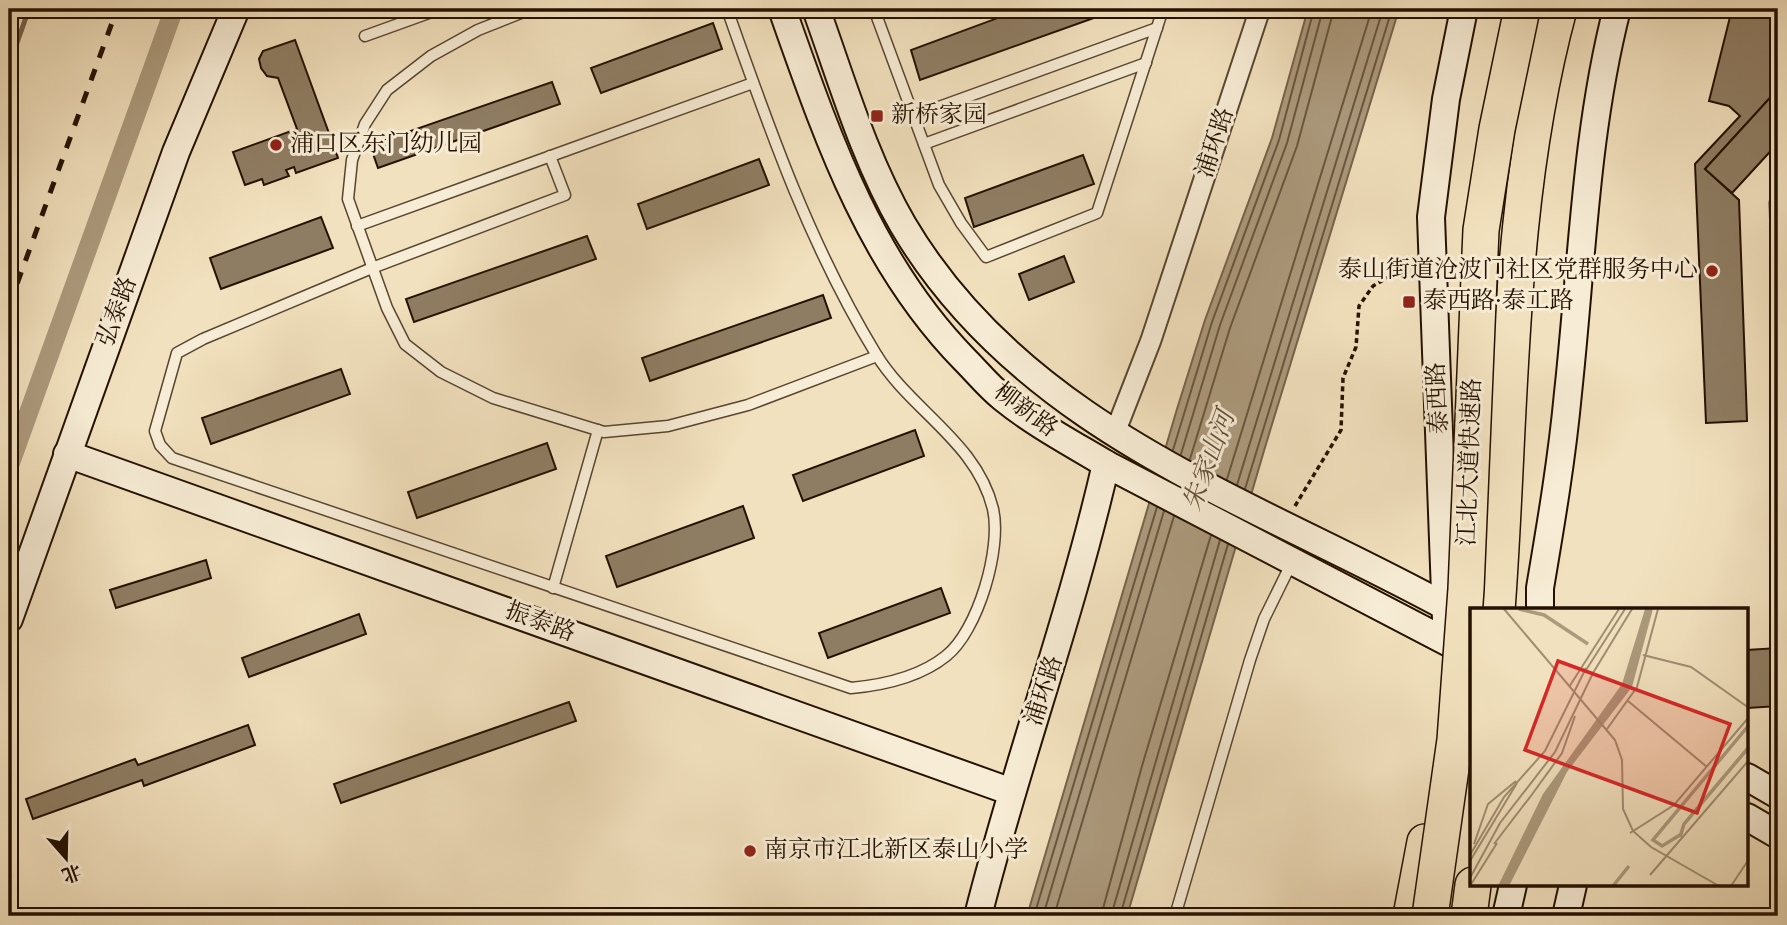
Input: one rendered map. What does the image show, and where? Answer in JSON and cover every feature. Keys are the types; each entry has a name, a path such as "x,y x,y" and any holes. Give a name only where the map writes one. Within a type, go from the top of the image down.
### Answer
{"highway":[{"name":"江北大道快速路","path":"1430,916 1455,740 1464,617 1481,230 1501,106 1522,9"},
{"name":"江北大道快速路","path":"1497,608 1515,281 1538,109 1559,9"},
{"path":"1411,916 1427,827 1444,692"},
{"path":"1469,916 1474,886"}],"main road":[{"name":"弘泰路","path":"9,620 176,152 236,9"},
{"name":"柳新路","path":"782,9 847,184 870,231 924,315 1001,397 1047,430 1106,464 1470,654"},
{"name":"柳新路","path":"816,9 886,193 926,260 985,331 1041,384 1114,435 1271,519 1470,620"},
{"name":"泰西路","path":"1442,916 1450,772 1444,692 1446,606 1431,256 1435,176 1464,9"},
{"path":"1540,608 1540,588 1568,396 1591,146 1605,55 1616,9"},
{"name":"振泰路","path":"67,454 1012,792"},
{"name":"浦环路","path":"978,916 1012,792 1060,642 1106,464"},
{"path":"1748,778 1778,795"},
{"path":"1748,818 1778,835"},
{"path":"1506,916 1513,886"},
{"path":"1566,916 1573,886"}],"street":[{"name":"浦环路","path":"1114,435 1151,340 1260,9"}],"lane":[{"path":"365,36 440,9"},
{"path":"527,9 478,30 430,56 387,90 365,124 352,160 348,199 372,268 405,344 441,372 493,398 598,430 668,426 735,409 877,356"},
{"path":"550,156 565,195 372,268 203,339 177,353 155,431 160,445 172,458 852,688 878,686 913,674 947,656 963,634 985,587 996,544 993,510 982,480 967,455 911,397 877,356 793,194 727,9"},
{"path":"874,9 939,185 961,223 986,257 1097,213 1163,9"},
{"path":"914,116 1157,28"},
{"path":"924,144 1146,64"},
{"path":"357,226 753,83"},
{"path":"1778,187 1775,203 1778,299"},
{"path":"553,588 598,430"},
{"path":"1175,916 1250,660 1264,619 1293,561"}],"path":[{"path":"1271,519 1341,430 1343,378 1356,347 1359,306 1373,286 1389,275 1431,256"}],"water":[{"name":"朱家山河","path":"1308,9 1399,9 1266,444 1127,916 1027,916 1177,409 1205,320 1272,138"}],"building":[{"path":"1022,9 1119,9 920,80 911,50"},
{"path":"1732,9 1778,9 1778,89 1705,169 1739,200 1747,421 1706,423 1695,164 1740,116 1729,106 1709,101"},
{"path":"713,23 722,49 601,93 591,68"},
{"path":"295,40 338,158 296,173 294,167 286,170 289,176 264,185 262,179 245,185 233,152 297,129 278,78 267,76 259,59 263,51"},
{"path":"552,82 560,104 378,168 370,145"},
{"path":"1778,89 1778,143 1732,193 1705,169"},
{"path":"1083,155 1094,184 974,227 965,198"},
{"path":"759,159 769,185 647,229 638,204"},
{"path":"321,217 333,248 221,289 210,258"},
{"path":"587,236 596,259 414,322 406,299"},
{"path":"1064,256 1074,282 1029,300 1019,274"},
{"path":"823,295 831,318 650,381 642,358"},
{"path":"341,369 350,394 211,444 202,418"},
{"path":"915,430 924,456 803,501 793,475"},
{"path":"547,443 556,469 417,518 408,492"},
{"path":"743,506 754,538 617,587 606,556"},
{"path":"206,560 211,578 116,608 110,590"},
{"path":"941,588 950,613 828,658 819,633"},
{"path":"359,614 366,634 249,677 242,658"},
{"path":"1778,648 1778,706 1748,708 1748,650"},
{"path":"569,702 576,721 341,803 334,784"},
{"path":"248,725 255,745 144,786 142,780 33,819 26,799 135,759 138,765"}],"waterway":[{"path":"9,65 29,9"},
{"path":"9,467 174,9"}],"railway":[{"path":"9,306 117,9"}],"place":[{"name":"新桥家园","path":"877,116"},
{"name":"浦口区东门幼儿园","path":"276,145"},
{"name":"泰山街道沧波门社区党群服务中心","path":"1712,271"},
{"name":"泰西路·泰工路","path":"1409,302"},
{"name":"南京市江北新区泰山小学","path":"750,851"}]}
